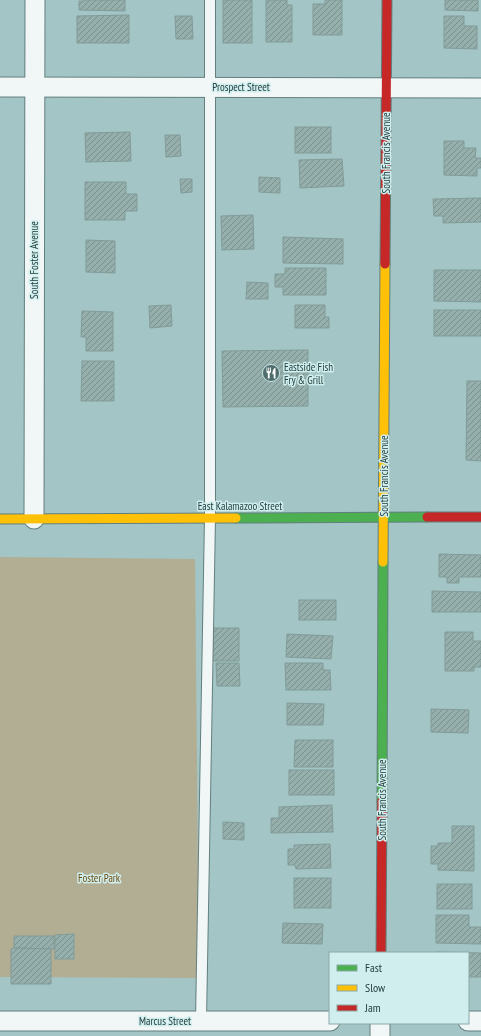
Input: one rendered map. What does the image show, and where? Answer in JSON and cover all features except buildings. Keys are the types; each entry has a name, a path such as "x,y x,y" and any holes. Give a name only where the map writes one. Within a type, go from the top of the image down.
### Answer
{"street":[{"name":"South Foster Avenue","path":"34,519 35,0"},
{"name":"South Francis Avenue","path":"381,952 388,0"},
{"name":"Prospect Street","path":"0,87 481,88"},
{"name":"East Kalamazoo Street","path":"0,519 481,517"},
{"path":"469,1021 481,1020"},
{"name":"Marcus Street","path":"0,1021 32,1029 201,1021 329,1021"},
{"path":"380,1024 380,1036"}],"lane":[{"path":"201,1021 210,518 210,0"}],"green space":[{"name":"Foster Park","path":"0,557 195,559 199,978 0,977"}],"traffic: fast":[{"path":"236,518 427,517"},
{"path":"382,801 383,562"}],"traffic: slow":[{"path":"383,562 385,264"},
{"path":"0,519 236,518"}],"traffic: jam":[{"path":"385,264 387,0"},
{"path":"427,517 481,517"},
{"path":"381,952 382,801"}],"place":[{"name":"Eastside Fish Fry & Grill","path":"271,373"}]}
